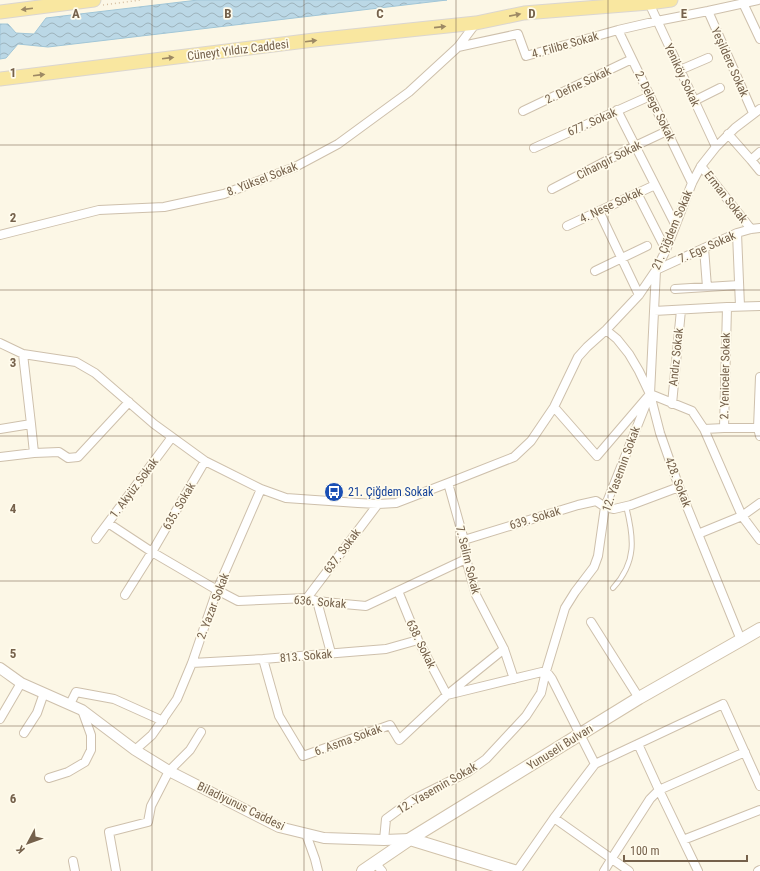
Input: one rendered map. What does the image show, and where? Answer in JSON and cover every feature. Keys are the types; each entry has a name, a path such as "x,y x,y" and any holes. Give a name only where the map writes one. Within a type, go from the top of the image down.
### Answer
{"main road":[{"path":"0,12 94,0"},
{"name":"Cüneyt Yıldız Caddesi","path":"0,79 314,40 476,23 524,13 671,0"},
{"name":"Yunuseli Bulvarı","path":"363,871 379,867 410,839 639,698 760,629"},
{"path":"410,839 514,871"}],"street":[{"path":"618,30 758,0"},
{"name":"Yeniköy Sokak","path":"649,3 716,147"},
{"path":"743,3 760,39"},
{"name":"Yeşildere Sokak","path":"708,11 757,111"},
{"name":"8. Yüksel Sokak","path":"0,235 99,210 164,207 224,194 295,167 338,144 409,92 458,47 476,23"},
{"name":"4. Filibe Sokak","path":"458,47 518,34 526,56 618,30"},
{"name":"2. Delege Sokak","path":"618,30 692,183"},
{"path":"680,70 708,58"},
{"name":"2. Defne Sokak","path":"523,111 632,59"},
{"path":"694,100 720,88"},
{"name":"677. Sokak","path":"534,148 650,96"},
{"path":"617,110 675,224"},
{"name":"21. Çiğdem Sokak","path":"0,344 22,354 76,362 95,373 154,424 205,461 261,489 286,498 378,504 396,503 514,457 531,441 554,407 578,357 606,330 638,295 656,270 666,250 692,183 701,166 728,134 757,111"},
{"name":"Cihangir Sokak","path":"552,189 667,131"},
{"path":"728,134 760,171"},
{"path":"751,160 760,152"},
{"name":"Erman Sokak","path":"701,166 751,229"},
{"name":"4. Neşe Sokak","path":"567,226 655,185"},
{"path":"637,193 666,250"},
{"path":"600,211 638,295"},
{"name":"7. Ege Sokak","path":"656,270 738,232 760,228"},
{"name":"Erman Sokak","path":"738,232 740,306"},
{"path":"595,271 647,246"},
{"path":"704,248 707,287"},
{"path":"554,407 597,456 650,394 656,270"},
{"path":"675,289 739,285"},
{"path":"727,307 760,306"},
{"name":"Andız Sokak","path":"654,311 727,307"},
{"name":"2. Yeniceler Sokak","path":"727,307 724,428 704,429 742,516 760,540"},
{"name":"Andız Sokak","path":"672,404 681,310"},
{"name":"428. Sokak","path":"606,330 617,339 629,354 650,394 660,433 679,487 741,640"},
{"path":"22,354 34,453"},
{"path":"724,428 759,432 760,378"},
{"path":"650,394 692,411 704,429"},
{"name":"12. Yasemin Sokak","path":"384,840 386,819 412,800 468,772 486,759 526,716 541,693 565,608 594,566 598,556 605,506 650,394"},
{"path":"0,457 59,452 68,458 78,457 129,402"},
{"path":"0,429 31,424"},
{"name":"1. Akyüz Sokak","path":"96,539 172,437"},
{"name":"635. Sokak","path":"125,595 205,461"},
{"name":"7. Selim Sokak","path":"448,483 464,540 466,560 476,595 504,648 514,679"},
{"name":"639. Sokak","path":"464,540 578,505 596,501 614,509 679,487"},
{"name":"2. Yazar Sokak","path":"135,750 152,735 177,699 192,663 218,590 261,489"},
{"path":"698,534 742,516 760,503"},
{"name":"637. Sokak","path":"307,598 378,504"},
{"path":"108,522 152,552"},
{"name":"636. Sokak","path":"152,552 238,601 307,598 317,601 366,606 466,560"},
{"name":"638. Sokak","path":"398,591 418,640 447,695"},
{"path":"317,601 331,654"},
{"path":"591,622 639,698"},
{"name":"813. Sokak","path":"192,663 263,660 386,649 418,640"},
{"name":"6. Asma Sokak","path":"263,660 279,716 303,756 390,725 399,740 447,695 504,648"},
{"name":"Biladiyunus Caddesi","path":"0,668 21,683 82,710 135,750 169,771 279,827 324,838 384,840 410,839"},
{"path":"447,695 546,671 552,679 581,734 595,764"},
{"path":"0,719 21,683"},
{"path":"70,704 76,692 114,699 163,721"},
{"path":"24,733 37,714 44,693"},
{"path":"517,871 554,818 595,764 723,704 760,786"},
{"path":"48,778 68,772 84,762 91,750 91,735 82,710"},
{"path":"116,871 108,832 148,822 151,806 169,771 190,750 201,732"},
{"path":"638,744 698,871"},
{"path":"604,871 650,798 659,790 745,752"},
{"path":"683,840 760,810"},
{"path":"554,818 629,871"},
{"path":"306,834 318,871"},
{"path":"73,861 75,871"}],"lane":[{"path":"613,588 622,578 632,556 632,542 626,506"}],"water":[{"path":"198,0 447,0 48,47 18,44 6,58 0,59 0,24 8,24 16,33 34,34 46,18"}],"place":[{"name":"21. Çiğdem Sokak","path":"334,492"}]}
